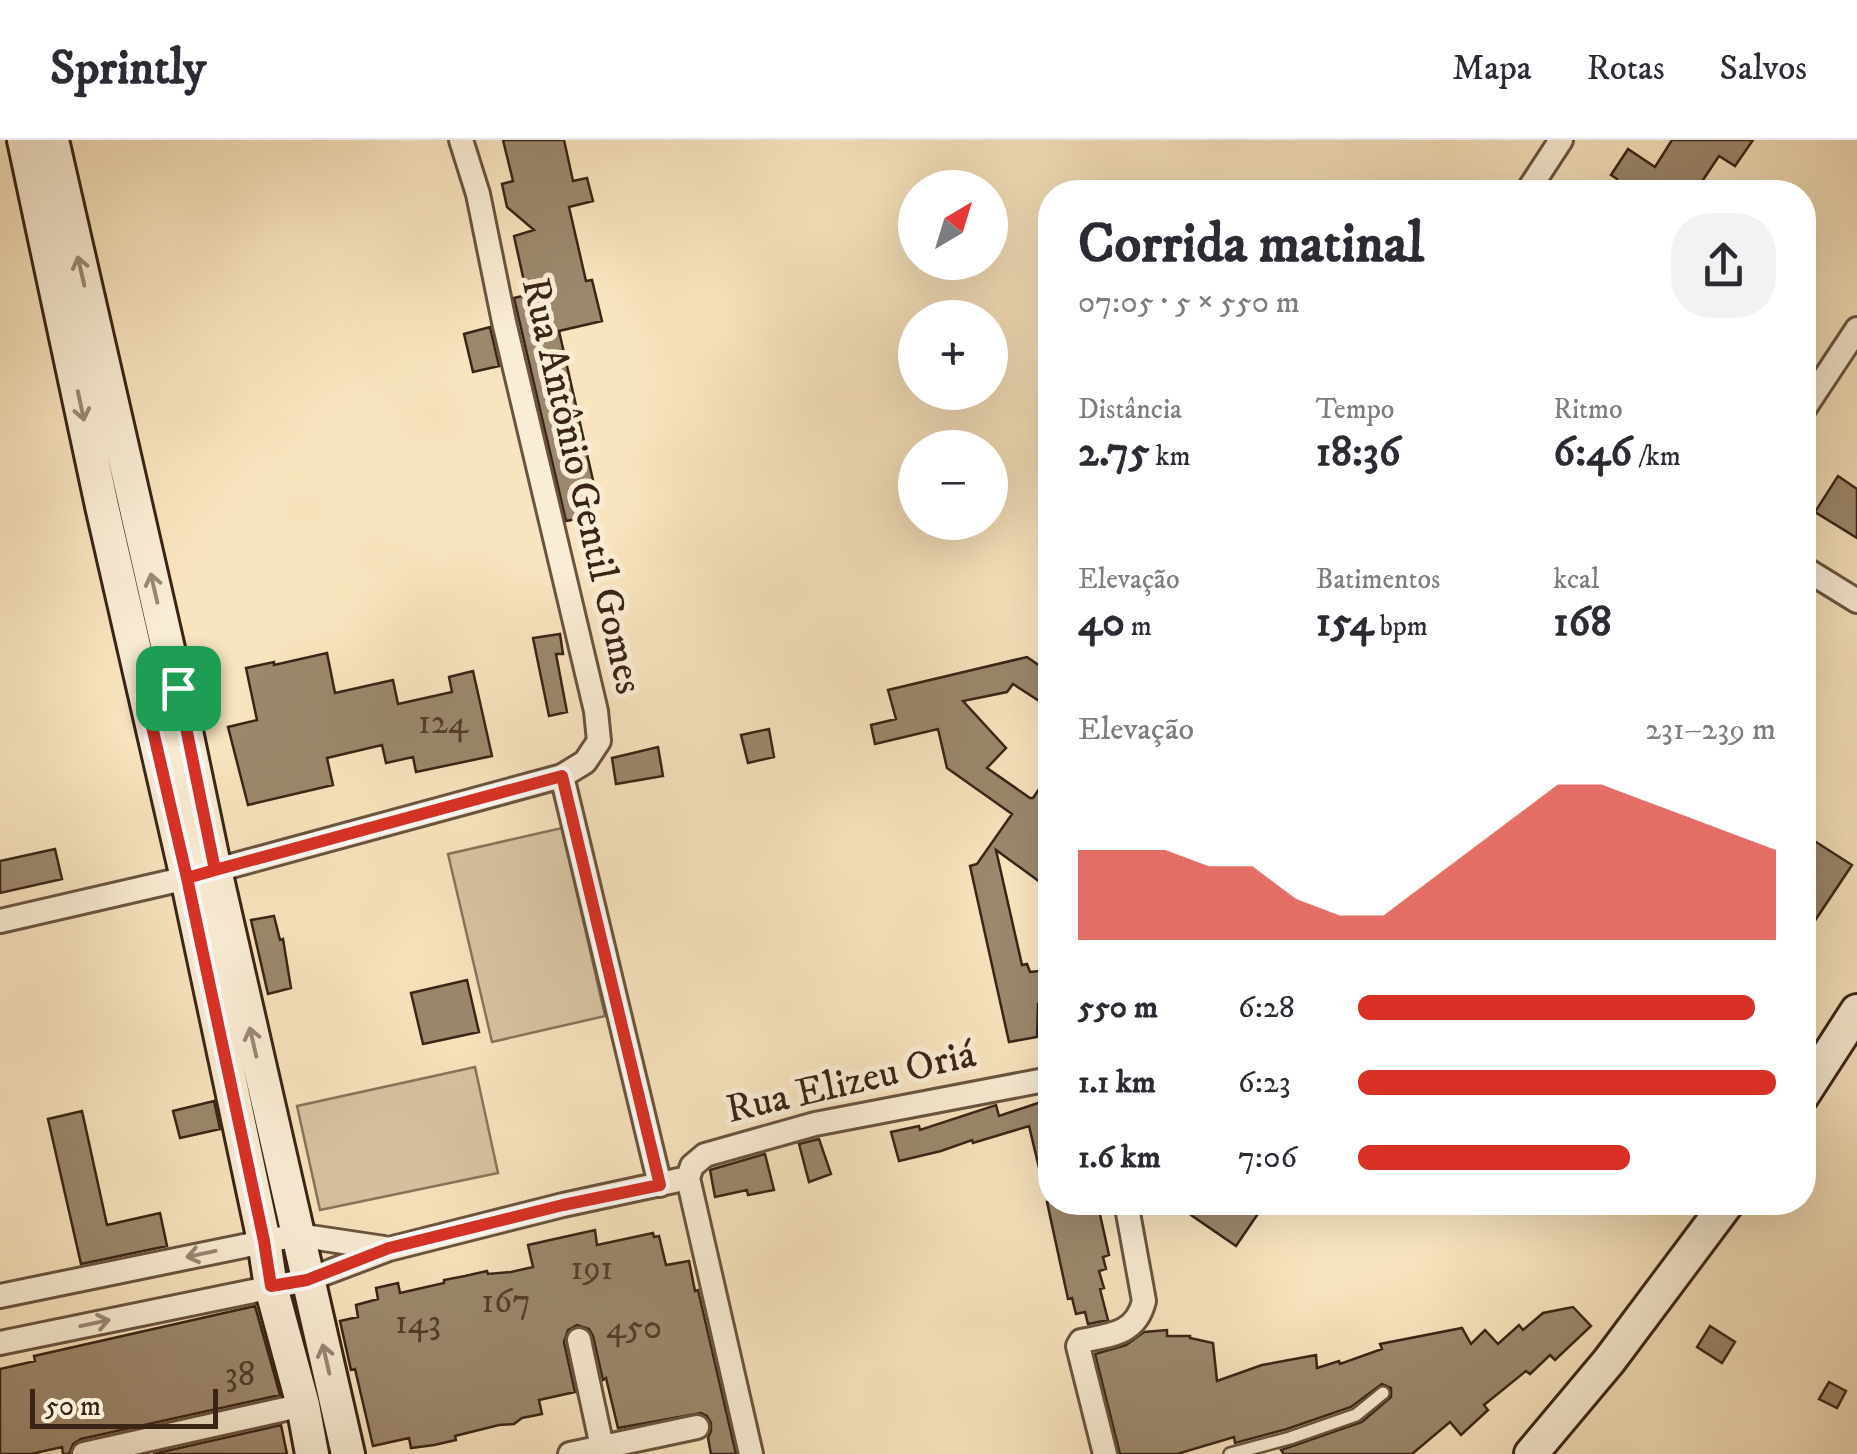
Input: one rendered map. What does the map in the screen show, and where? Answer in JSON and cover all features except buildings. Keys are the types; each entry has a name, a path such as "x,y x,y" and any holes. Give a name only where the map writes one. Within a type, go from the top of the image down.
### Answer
{"street":[{"path":"24,140 145,696 201,874 263,1158 297,1235 348,1454"},
{"path":"52,140 178,688 201,874"},
{"name":"Rua Antônio Gentil Gomes","path":"460,140 478,194 504,322 596,710 599,741 585,762 562,776"},
{"path":"1536,180 1561,140"},
{"path":"1816,391 1857,329"},
{"path":"1816,576 1857,602"},
{"path":"145,696 178,688"},
{"path":"0,920 201,874 562,776 660,1185"},
{"path":"1816,1075 1857,1012"},
{"name":"Rua Elizeu Oriá","path":"0,1296 34,1312 307,1280 389,1248 688,1178 692,1166 705,1155 815,1124 1038,1081"},
{"path":"263,1158 264,1241 271,1286 304,1405 312,1454"},
{"path":"688,1178 752,1454"},
{"path":"1105,1454 1078,1346 1127,1330 1142,1310 1144,1300 1128,1215"},
{"path":"1531,1454 1620,1346 1718,1215"},
{"name":"Rua Elizeu Oriá","path":"0,1343 34,1312 264,1241 297,1235 389,1248"},
{"path":"579,1340 602,1448"},
{"path":"84,1454 304,1405"},
{"path":"570,1454 697,1427"}],"lane":[{"path":"1230,1454 1356,1416 1382,1394"}],"shaded area":[{"path":"562,828 605,1016 492,1042 448,854"},
{"path":"475,1067 498,1173 320,1210 297,1106"}],"route":[{"path":"178,688 145,696 187,878 562,776 660,1185 389,1248 307,1280 271,1286 187,878 215,870 178,688"}]}
